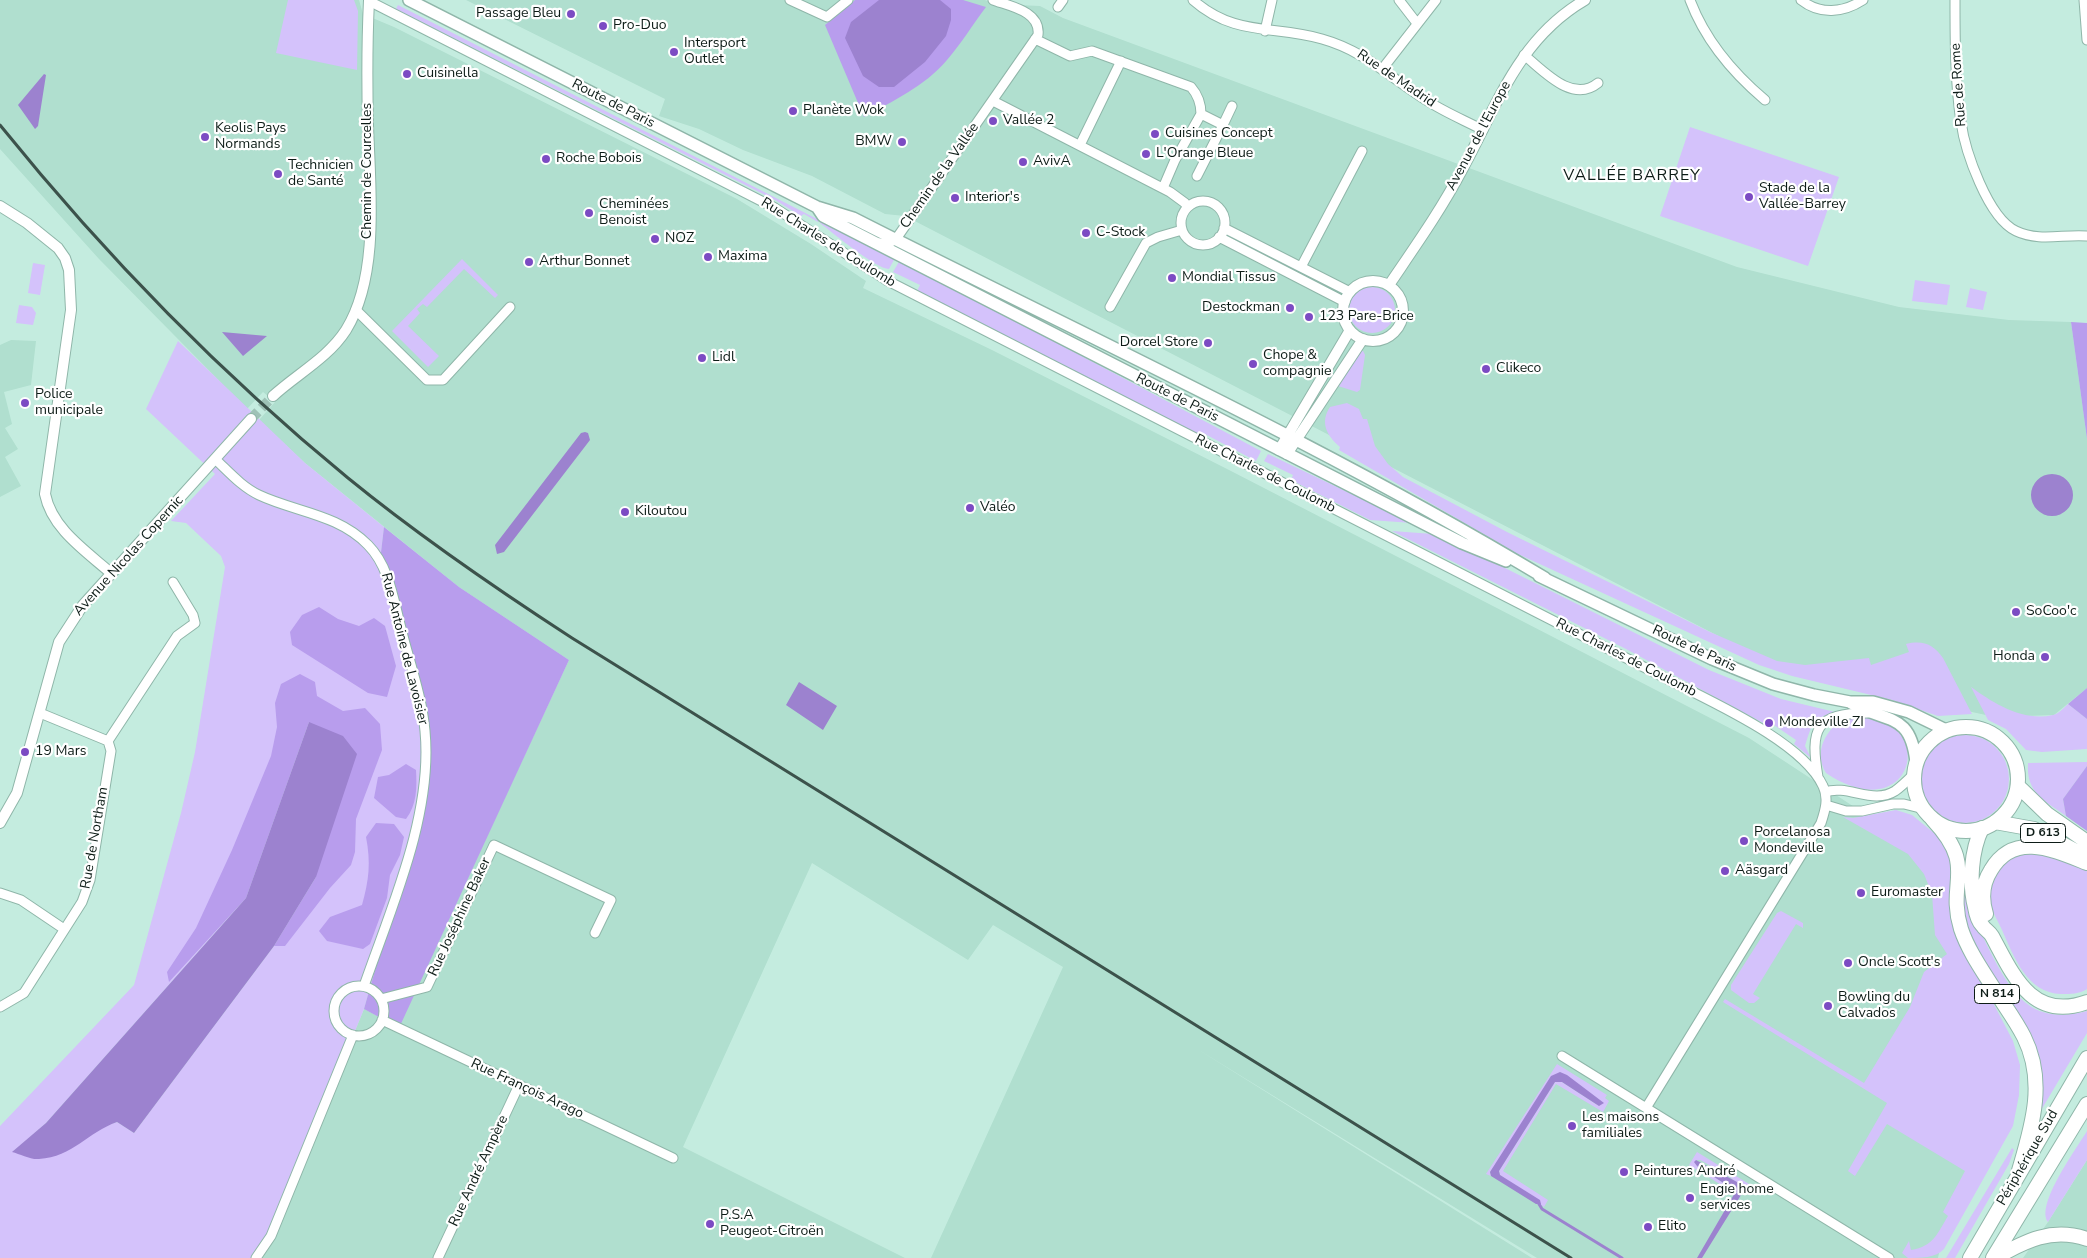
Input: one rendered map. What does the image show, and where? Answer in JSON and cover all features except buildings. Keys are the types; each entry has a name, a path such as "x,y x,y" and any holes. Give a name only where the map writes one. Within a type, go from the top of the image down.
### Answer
{"main road":[{"name":"Route de Paris","path":"410,0 817,207 853,218 1067,324 1468,532 1545,578"},
{"name":"Route de Paris","path":"817,207 823,216 1462,543 1545,578 1712,659 1773,684 1850,702 1873,702 1908,712 1946,730"},
{"name":"Route de Paris","path":"1850,702 1868,713 1894,719 1903,725 1910,734 1915,768"},
{"path":"1966,726 1985,730 2000,738 2013,756 2018,772 2018,786 2014,800 2006,813 1989,825 1961,831 1952,829 1928,814 1915,792 1915,768 1925,746 1946,730 1966,726"},
{"name":"D 613","path":"2018,786 2047,814 2087,842"},
{"name":"N 814","path":"1928,814 1947,834 1958,857 1958,911 1961,930 2024,1037 2032,1058 2036,1100 2032,1126 2018,1174"},
{"name":"D 613","path":"1989,825 2034,829 2087,857"},
{"name":"N 814","path":"1989,825 1975,850 1972,888 1974,905 1980,922 1990,932 2013,976 2028,994 2044,1002 2062,1006 2087,1002"},
{"name":"N 814","path":"1990,932 1990,923 1983,903 1983,887 1986,878 2002,855 2022,847 2038,847 2055,850 2087,864"},
{"name":"Périphérique Sud","path":"1970,1258 2087,1058"},
{"name":"Périphérique Sud","path":"1994,1258 2086,1106"},
{"path":"1994,1258 2031,1239 2046,1235 2074,1235 2087,1239"}],"street":[{"name":"Chemin de Courcelles","path":"273,396 330,349 346,331 356,310 364,281 370,238 366,39 369,0"},
{"name":"Rue Charles de Coulomb","path":"369,0 774,208 886,280 1675,682 1763,731 1795,754 1818,778 1825,792 1826,805 1818,830 1646,1108"},
{"path":"790,0 827,17 848,0"},
{"path":"993,0 1020,10 1033,18 1038,31 1036,39 1070,56 1092,51 1191,87 1199,98 1201,114 1175,160 1163,188"},
{"name":"Rue de Madrid","path":"1193,0 1223,19 1240,26 1265,31 1304,34 1358,52 1426,100 1483,130"},
{"path":"1265,31 1272,0"},
{"path":"1399,0 1416,22"},
{"path":"1383,68 1416,22 1436,0"},
{"name":"Avenue de l'Europe","path":"1388,286 1452,187 1512,72 1524,54 1564,14 1585,0"},
{"path":"1690,0 1714,46 1739,76 1765,100"},
{"path":"1801,0 1811,6 1828,11 1847,9 1863,0"},
{"name":"Rue de Rome","path":"1955,0 1960,121 1965,142 1990,206 2002,222 2022,234 2042,238 2087,236"},
{"path":"2084,0 2087,40"},
{"name":"Chemin de la Vallée","path":"896,240 1036,39"},
{"path":"1524,54 1570,90 1579,91 1591,88 1598,83"},
{"path":"1080,145 1121,61"},
{"path":"993,101 1163,188 1185,203 1187,208"},
{"path":"1197,176 1232,106"},
{"path":"1201,114 1223,125"},
{"path":"1301,267 1362,151"},
{"path":"1200,201 1213,204 1223,214 1224,228 1219,237 1206,244 1196,244 1188,239 1182,230 1182,218 1187,208 1200,201"},
{"path":"0,206 39,232 62,253 68,264 71,310 45,494 49,509 57,524 112,574"},
{"path":"1224,228 1350,292"},
{"path":"1110,307 1146,243 1158,236 1182,230"},
{"path":"1219,237 1345,302"},
{"path":"877,244 896,240"},
{"path":"1371,282 1388,286 1401,299 1403,311 1401,322 1396,331 1387,338 1372,341 1363,339 1350,330 1345,319 1345,302 1350,292 1360,285 1371,282"},
{"path":"356,310 427,380 443,380 510,307"},
{"path":"1283,452 1302,408 1350,330"},
{"path":"1290,438 1363,339"},
{"name":"Avenue Nicolas Copernic","path":"0,823 17,793 54,655 62,637 83,605 251,419"},
{"name":"Rue Antoine de Lavoisier","path":"215,460 251,491 277,502 319,514 362,540 380,561 392,593 422,707 425,732 425,763 416,828 364,986"},
{"path":"40,713 108,741 177,636 195,623 193,615 173,582"},
{"path":"1818,778 1814,745 1815,735 1820,726 1841,713 1868,713"},
{"name":"Rue de Northam","path":"0,1007 24,993 82,902 90,880 111,751 108,741"},
{"path":"1825,792 1839,790 1873,796 1884,795 1894,792 1915,768"},
{"path":"1826,805 1846,811 1862,811 1893,804 1904,804 1928,814"},
{"name":"Rue Joséphine Baker","path":"381,999 427,987 494,845 611,900 595,933"},
{"path":"0,893 21,900 64,929"},
{"path":"364,986 377,993 381,999 383,1006 382,1020 370,1032 353,1035 341,1028 334,1016 334,1009 339,996 350,987 364,986"},
{"name":"Rue François Arago","path":"382,1020 673,1158"},
{"path":"256,1258 271,1236 353,1035"},
{"path":"1562,1056 1889,1258"},
{"name":"Rue André Ampère","path":"438,1258 519,1084"}],"shaded area":[{"path":"0,0 359,0 363,14 394,27 737,199 811,244 866,281 863,288 992,350 1231,471 1749,738 1923,852 2011,1056 1941,1243 1938,1258 1537,1258 1194,1047 1532,1258 931,1258 1063,967 993,925 968,960 812,863 683,1147 905,1258 257,1258 271,1236 364,1009 398,1027 569,660 459,587 305,463 259,420 275,402 263,392 247,409 99,259 0,149"},
{"path":"288,0 354,0 358,11 357,70 276,53"},
{"path":"466,0 985,0 995,4 1040,6 1063,18 1737,267 1899,307 2009,320 2071,322 2087,439 2087,688 2054,715 1995,717 1788,672 905,216 885,214 812,176 743,150 699,129 659,116 665,99"},
{"path":"855,0 963,0 986,7 947,60 929,78 864,117 825,25"},
{"path":"879,0 940,0 951,9 951,20 946,36 925,62 894,87 879,87 863,76 845,38 851,22"},
{"path":"398,5 819,220 818,222 804,214 801,216 775,200 396,9"},
{"path":"44,74 46,75 38,126 35,129 18,105"},
{"name":"Stade de la Vallée-Barrey","path":"1690,127 1839,177 1808,266 1660,216"},
{"path":"822,221 895,258 889,269 854,250 820,223"},
{"path":"462,259 498,295 495,298 464,269 427,307 423,304 417,309 420,313 408,326 439,356 428,367 392,331"},
{"path":"900,260 1261,451 1256,461 1203,433 1202,436 917,291 920,285 893,272"},
{"path":"33,263 45,265 40,295 28,293"},
{"path":"1915,280 1950,285 1947,305 1912,301"},
{"path":"1368,287 1376,287 1385,291 1391,297 1395,310 1391,323 1385,329 1376,333 1368,333 1359,329 1353,323 1349,314 1349,306 1353,297 1359,291"},
{"path":"1970,288 1987,292 1983,310 1966,307"},
{"path":"19,305 32,307 36,313 33,325 16,323"},
{"path":"2071,322 2087,323 2087,439"},
{"path":"222,332 267,336 243,356"},
{"path":"11,340 36,341 31,385 4,392 12,424 5,428 18,449 5,457 21,486 0,497 0,345"},
{"path":"178,341 305,463 384,527 380,561 425,732 424,777 402,875 364,1009 271,1236 257,1258 0,1258 0,1126 134,985 181,813 195,752 225,567 221,556 186,523 171,521 215,474 146,409","holes":["309,722 343,736 357,754 316,877 274,946 134,1133 117,1122 13,1152 46,1123 246,898"]},
{"path":"1361,351 1365,355 1360,390 1357,392 1338,386"},
{"path":"1347,403 1359,409 1363,419 1367,419 1375,446 1388,464 1403,477 1507,532 1710,632 1777,661 1805,665 1869,658 1871,665 1909,652 1906,644 1927,644 1935,649 1943,658 1972,714 1938,716 1892,700 1792,676 1759,665 1518,554 1339,450 1340,447 1328,433 1325,418 1330,407"},
{"path":"581,433 588,433 590,440 504,552 497,554 495,545"},
{"path":"1268,454 1412,523 1370,520 1291,480 1293,475 1264,461"},
{"path":"2052,474 2067,480 2073,495 2067,510 2052,516 2037,510 2031,495 2037,480"},
{"path":"384,527 459,587 569,660 399,1028 364,1009 402,875 424,777 425,732 380,561"},
{"path":"1392,531 1433,534 1447,539 1709,670 1781,699 1835,712 1822,717 1814,723 1805,746 1811,758 1794,744 1796,740 1768,721 1765,724 1626,649"},
{"path":"319,607 338,619 359,626 374,618 385,626 396,666 387,697 368,693 292,645 290,632 302,615"},
{"path":"300,674 315,682 317,696 343,711 365,708 380,724 382,750 356,819 355,852 351,865 330,888 285,946 274,946 316,877 309,722 246,898 169,982 167,972 196,928 232,850 271,756 277,727 275,703 281,684"},
{"path":"799,682 837,706 823,730 786,705"},
{"path":"1971,687 2009,710 2031,716 2055,714 2068,704 2087,719 2087,749 2042,752 2026,750 2006,729 1988,720"},
{"path":"2087,688 2087,719 2068,704"},
{"path":"1845,717 1878,719 1898,732 1906,746 1907,761 1902,775 1891,785 1874,790 1852,786 1826,773 1822,765 1821,749 1832,728"},
{"path":"309,722 343,736 357,754 316,877 274,946 134,1133 117,1122 107,1126 71,1149 51,1157 36,1159 12,1152 46,1123 246,898"},
{"path":"1965,735 1982,738 1990,742 2002,754 2006,762 2009,779 2006,796 2002,804 1990,816 1982,820 1965,823 1948,820 1940,816 1928,804 1924,796 1921,779 1924,762 1928,754 1940,742 1948,738"},
{"path":"2087,762 2087,766 2063,799 2066,816 2038,795 2030,782 2028,763"},
{"path":"406,764 416,770 416,796 410,814 406,819 396,817 374,798 378,777 389,775"},
{"path":"2087,766 2087,831 2066,816 2063,799"},
{"path":"1896,810 1912,815 1940,838 1954,863 1963,945 2013,1041 2020,1065 2019,1095 2013,1126 1944,1249 1932,1256 1918,1258 1908,1258 1902,1253 1909,1241 1911,1250 1925,1246 1938,1234 1948,1216 1943,1212 1965,1171 1887,1124 1855,1176 1848,1171 1887,1103 1723,1002 1725,999 1864,1083 1910,1007 1924,972 1947,954 1935,935 1932,894 1924,874 1908,854 1843,817 1853,818"},
{"path":"376,823 394,824 404,837 400,855 390,875 387,898 370,944 363,949 327,941 319,931 330,917 362,905 368,871 366,837"},
{"path":"2035,850 2087,869 2087,989 2081,992 2061,994 2049,992 2039,987 2023,972 2011,951 1989,899 1989,890 1993,879 2005,861"},
{"path":"1963,892 1968,893 1979,928 1995,961 2012,988 2021,998 2030,1006 2042,1012 2070,1014 2087,1011 2087,1033 2040,1112 2040,1098 1999,990 1965,928"},
{"path":"1781,911 1803,923 1803,928 1796,924 1753,994 1760,998 1754,1003 1749,1003 1731,990 1731,985 1777,913"},
{"path":"1557,1064 1607,1095 1605,1098 1609,1101 1603,1112 1556,1084 1503,1171 1548,1200 1544,1207 1500,1175 1499,1171 1555,1082 1562,1082 1599,1106 1560,1072 1490,1172 1491,1176 1486,1174"},
{"path":"1560,1072 1567,1075 1604,1103 1599,1106 1562,1082 1555,1082 1499,1171 1500,1175 1540,1200 1541,1204 1536,1204 1491,1176 1490,1172 1551,1076"},
{"path":"2087,1131 2087,1160 2048,1222 2046,1214 2047,1203 2052,1190"},
{"path":"2012,1148 2014,1150 2009,1164 1955,1258 1946,1258"},
{"path":"1697,1152 1749,1184 1741,1195 1737,1184 1719,1170 1700,1160 1696,1160 1697,1166 1736,1191 1736,1194 1689,1165"},
{"path":"1696,1160 1737,1182 1740,1186 1741,1195 1702,1258 1697,1258 1736,1191 1697,1166 1694,1162"},
{"path":"2087,1160 2087,1258 2023,1258 2048,1222"}],"waterway":[{"path":"1539,1204 1542,1209 1622,1258"}],"tunnel":[{"path":"251,419 273,396"}],"railway":[{"path":"0,125 80,220 122,266 209,354 254,397 348,478 430,541 572,638 1571,1258"}],"place":[{"name":"Passage Bleu","path":"571,14"},
{"name":"Pro-Duo","path":"603,26"},
{"name":"Intersport Outlet","path":"674,52"},
{"name":"Cuisinella","path":"407,74"},
{"name":"Planète Wok","path":"793,111"},
{"name":"Vallée 2","path":"993,121"},
{"name":"Cuisines Concept","path":"1155,134"},
{"name":"Keolis Pays Normands","path":"205,137"},
{"name":"BMW","path":"902,142"},
{"name":"L'Orange Bleue","path":"1146,154"},
{"name":"Roche Bobois","path":"546,159"},
{"name":"AvivA","path":"1023,162"},
{"name":"Technicien de Santé","path":"278,174"},
{"name":"Stade de la Vallée-Barrey","path":"1749,197"},
{"name":"Interior's","path":"955,198"},
{"name":"Cheminées Benoist","path":"589,213"},
{"name":"C-Stock","path":"1086,233"},
{"name":"NOZ","path":"655,239"},
{"name":"Maxima","path":"708,257"},
{"name":"Arthur Bonnet","path":"529,262"},
{"name":"Mondial Tissus","path":"1172,278"},
{"name":"Destockman","path":"1290,308"},
{"name":"123 Pare-Brice","path":"1309,317"},
{"name":"Dorcel Store","path":"1208,343"},
{"name":"Lidl","path":"702,358"},
{"name":"Chope & compagnie","path":"1253,364"},
{"name":"Clikeco","path":"1486,369"},
{"name":"Police municipale","path":"25,403"},
{"name":"Valéo","path":"970,508"},
{"name":"Kiloutou","path":"625,512"},
{"name":"SoCoo'c","path":"2016,612"},
{"name":"Honda","path":"2045,657"},
{"name":"Mondeville ZI","path":"1769,723"},
{"name":"19 Mars","path":"25,752"},
{"name":"Porcelanosa Mondeville","path":"1744,841"},
{"name":"Aäsgard","path":"1725,871"},
{"name":"Euromaster","path":"1861,893"},
{"name":"Oncle Scott's","path":"1848,963"},
{"name":"Bowling du Calvados","path":"1828,1006"},
{"name":"Les maisons familiales","path":"1572,1126"},
{"name":"Peintures André","path":"1624,1172"},
{"name":"Engie home services","path":"1690,1198"},
{"name":"P.S.A Peugeot-Citroën","path":"710,1224"},
{"name":"Elito","path":"1648,1227"}],"district":[{"name":"VALLÉE BARREY","path":"1632,176"}]}
